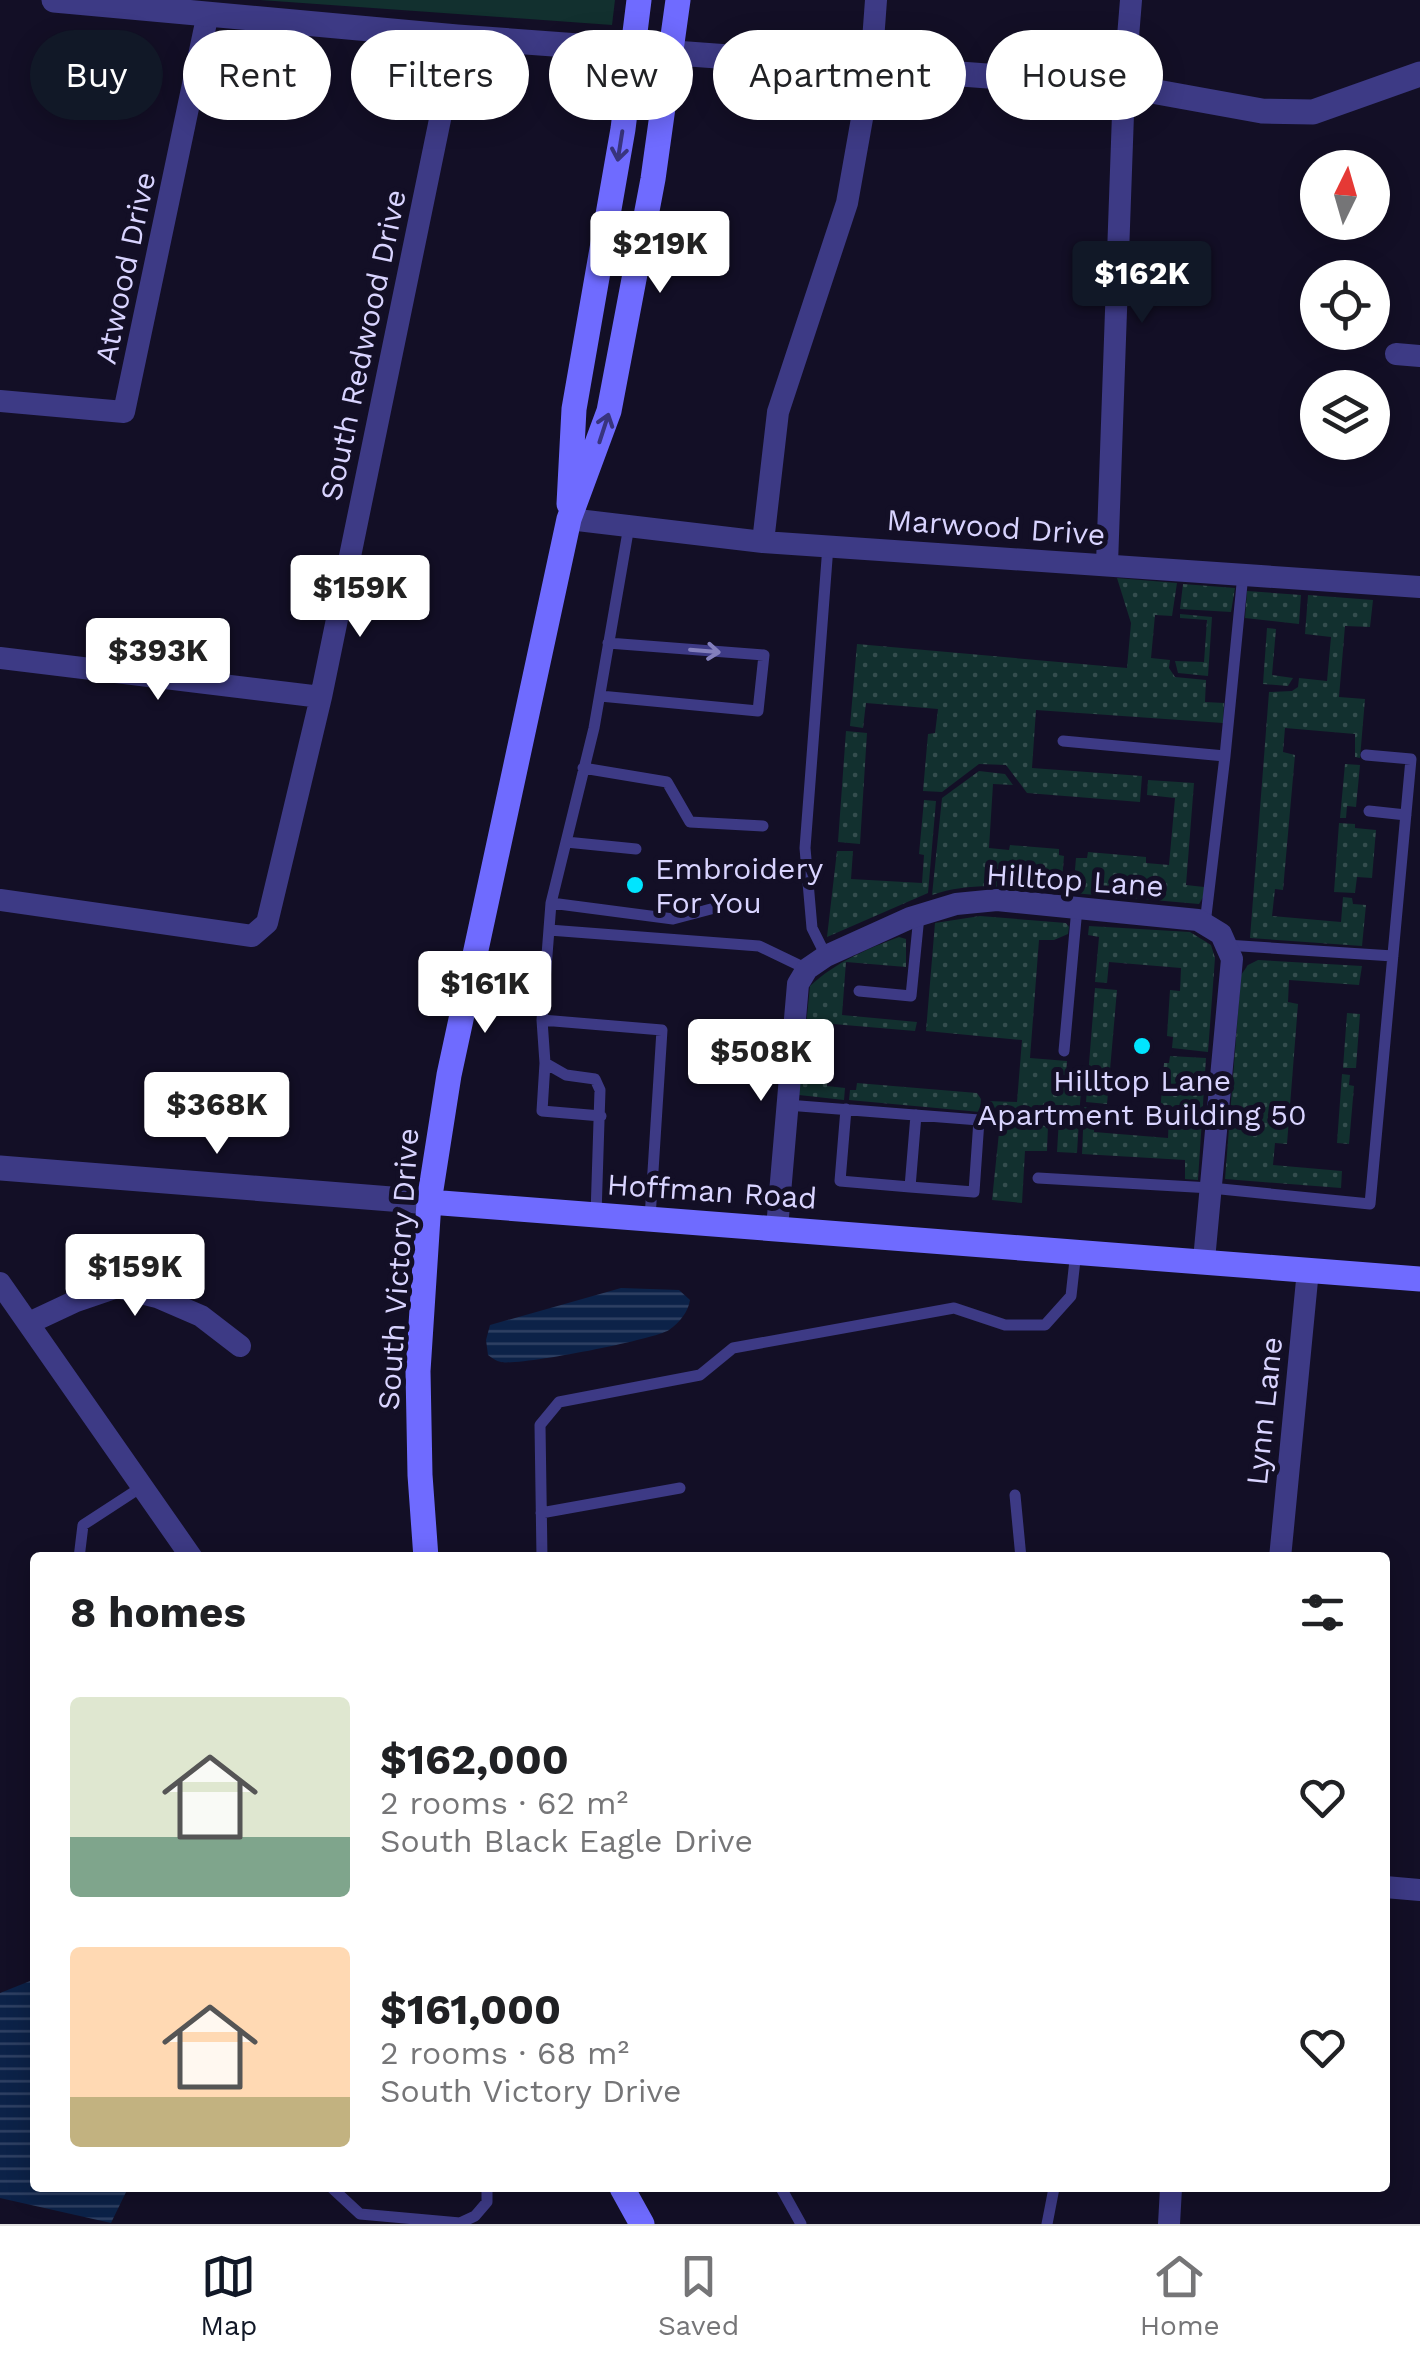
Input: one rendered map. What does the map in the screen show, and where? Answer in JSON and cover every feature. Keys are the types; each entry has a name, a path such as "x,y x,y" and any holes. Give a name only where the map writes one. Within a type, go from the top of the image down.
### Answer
{"main road":[{"name":"South Victory Drive","path":"635,30 639,0"},
{"name":"South Victory Drive","path":"675,30 678,0"},
{"name":"South Victory Drive","path":"426,1552 418,1388 429,1202 449,1075 568,519 574,409 621,120"},
{"name":"South Victory Drive","path":"568,519 610,410 662,120"},
{"name":"Hoffman Road","path":"429,1202 1420,1280"},
{"path":"624,2192 642,2224"}],"street":[{"path":"54,0 384,30"},
{"path":"873,30 876,0"},
{"path":"1128,30 1130,0"},
{"name":"Atwood Drive","path":"0,400 124,412 208,13"},
{"path":"1163,93 1262,111 1312,112 1420,74"},
{"name":"South Redwood Drive","path":"0,900 252,936 267,922 321,697 440,120"},
{"path":"763,542 778,412 847,203 861,120"},
{"path":"1107,564 1123,120"},
{"path":"1396,354 1420,356"},
{"name":"Marwood Drive","path":"568,519 763,542 1420,587"},
{"path":"0,658 321,697"},
{"name":"Hilltop Lane","path":"817,963 919,916 956,904 997,900 1198,920 1205,924"},
{"path":"1204,1260 1232,959 1221,934 1205,924"},
{"path":"777,1228 798,984 817,963"},
{"name":"Hoffman Road","path":"0,1168 429,1202"},
{"name":"Lynn Lane","path":"1281,1552 1308,1270"},
{"path":"0,1282 188,1552"},
{"path":"29,1323 76,1301 117,1288 157,1297 202,1316 240,1346"},
{"path":"1390,1887 1420,1890"},
{"path":"1169,2224 1172,2192"}],"lane":[{"path":"601,1116 542,1111 542,1020 552,903 600,696 629,526"},
{"path":"549,930 759,946 817,963 805,848 828,546"},
{"path":"1205,924 1243,574"},
{"path":"600,696 758,712 764,656 608,643"},
{"path":"1064,741 1225,756"},
{"path":"1038,1178 1210,1188 1370,1204 1410,759 1366,755"},
{"path":"583,768 667,782 690,822 763,826"},
{"path":"1369,811 1406,815"},
{"path":"566,842 636,849"},
{"path":"552,903 672,919 745,900"},
{"path":"1064,1051 1077,908"},
{"path":"859,991 911,996 919,916"},
{"path":"1226,945 1393,956"},
{"path":"542,1020 662,1030 650,1219"},
{"path":"545,1063 565,1082 594,1079 600,1090 596,1215"},
{"path":"788,1105 979,1120 974,1192 840,1181 846,1110"},
{"path":"910,1187 916,1115"},
{"path":"542,1552 540,1425 558,1402 700,1375 733,1348 954,1308 1005,1325 1045,1324 1071,1296 1076,1251"},
{"path":"80,1552 82,1525 143,1486"},
{"path":"541,1513 680,1488"},
{"path":"1015,1495 1020,1552"},
{"path":"336,2192 360,2219 460,2223 475,2216 487,2202 487,2192"},
{"path":"783,2192 801,2224"},
{"path":"1047,2224 1053,2192"}],"green space":[{"path":"260,0 615,0 612,25"},
{"path":"1117,578 1177,583 1172,616 1155,615 1151,658 1170,660 1169,668 1175,677 1206,680 1205,702 1224,703 1223,723 1036,710 1032,768 1142,776 1140,802 1027,793 1006,765 979,764 942,792 923,791 928,734 935,733 938,709 866,703 863,728 850,726 857,644 1127,668 1131,623"},
{"path":"1183,584 1235,588 1231,612 1180,609"},
{"path":"1247,591 1301,595 1299,624 1245,618"},
{"path":"1308,595 1373,600 1370,627 1345,626 1339,697 1365,699 1360,758 1355,757 1355,734 1285,728 1283,752 1295,755 1283,890 1275,889 1272,916 1341,922 1343,897 1352,898 1353,904 1366,905 1362,946 1250,938 1269,692 1292,691 1298,687 1299,678 1327,681 1331,637 1305,634"},
{"path":"1180,614 1212,617 1208,676 1178,673 1175,661 1204,662 1207,620 1180,618"},
{"path":"1267,628 1276,629 1272,675 1293,678 1288,686 1263,684"},
{"path":"846,731 867,733 860,844 838,842"},
{"path":"1345,764 1360,765 1356,807 1347,806 1346,818 1340,818"},
{"path":"979,771 1005,774 1013,785 993,784 989,848 1009,850 1010,845 1059,849 1059,855 1064,856 1061,892 980,886 932,895 942,798"},
{"path":"1148,780 1194,783 1186,885 1204,887 1199,904 1073,893 1076,858 1087,858 1088,852 1146,857 1146,863 1169,865 1175,798 1147,795"},
{"path":"924,800 936,801 928,893 827,937 837,851 853,851 851,879 922,883 924,855 919,854"},
{"path":"1339,823 1376,830 1372,878 1357,877 1355,893 1334,892"},
{"path":"980,916 1066,923 1069,927 1068,934 1054,940 1039,940 1030,1058 1067,1061 1066,1076 1082,1079 1079,1116 985,1109 986,1101 1017,1102 1022,1040 926,1031 935,923"},
{"path":"1089,926 1190,932 1211,945 1215,958 1208,1052 1172,1048 1173,1037 1167,1036 1170,990 1180,991 1181,968 1109,962 1107,983 1095,982 1099,937 1088,935"},
{"path":"899,937 906,939 906,967 846,962 842,1015 917,1022 915,1031 833,1024 827,1086 845,1088 844,1100 799,1095 810,986 852,957"},
{"path":"1258,960 1362,966 1359,985 1289,980 1288,1002 1298,1004 1287,1144 1275,1143 1273,1165 1342,1171 1341,1188 1225,1179 1241,975"},
{"path":"1095,988 1117,990 1107,1104 1086,1102"},
{"path":"1347,1013 1360,1014 1356,1068 1343,1068"},
{"path":"1170,1056 1206,1058 1198,1180 1185,1179 1185,1160 1082,1154 1084,1107 1095,1108 1094,1132 1168,1138 1169,1114 1160,1113 1164,1063 1169,1063"},
{"path":"1342,1074 1350,1075 1349,1085 1354,1086 1349,1144 1337,1143"},
{"path":"857,1083 977,1093 981,1099 980,1112 849,1100 850,1090 856,1090"},
{"path":"1059,1119 1079,1120 1077,1153 1057,1152"},
{"path":"1000,1123 1048,1126 1047,1151 1025,1151 1022,1203 992,1200"}],"water":[{"path":"621,1288 679,1290 690,1300 677,1324 639,1340 513,1362 499,1362 488,1355 490,1325"},
{"path":"30,1981 30,2192 126,2192 111,2223 0,2198 0,1993"}],"place":[{"name":"Embroidery For You","path":"635,885"},
{"name":"Hilltop Lane Apartment Building 50","path":"1142,1046"}]}
